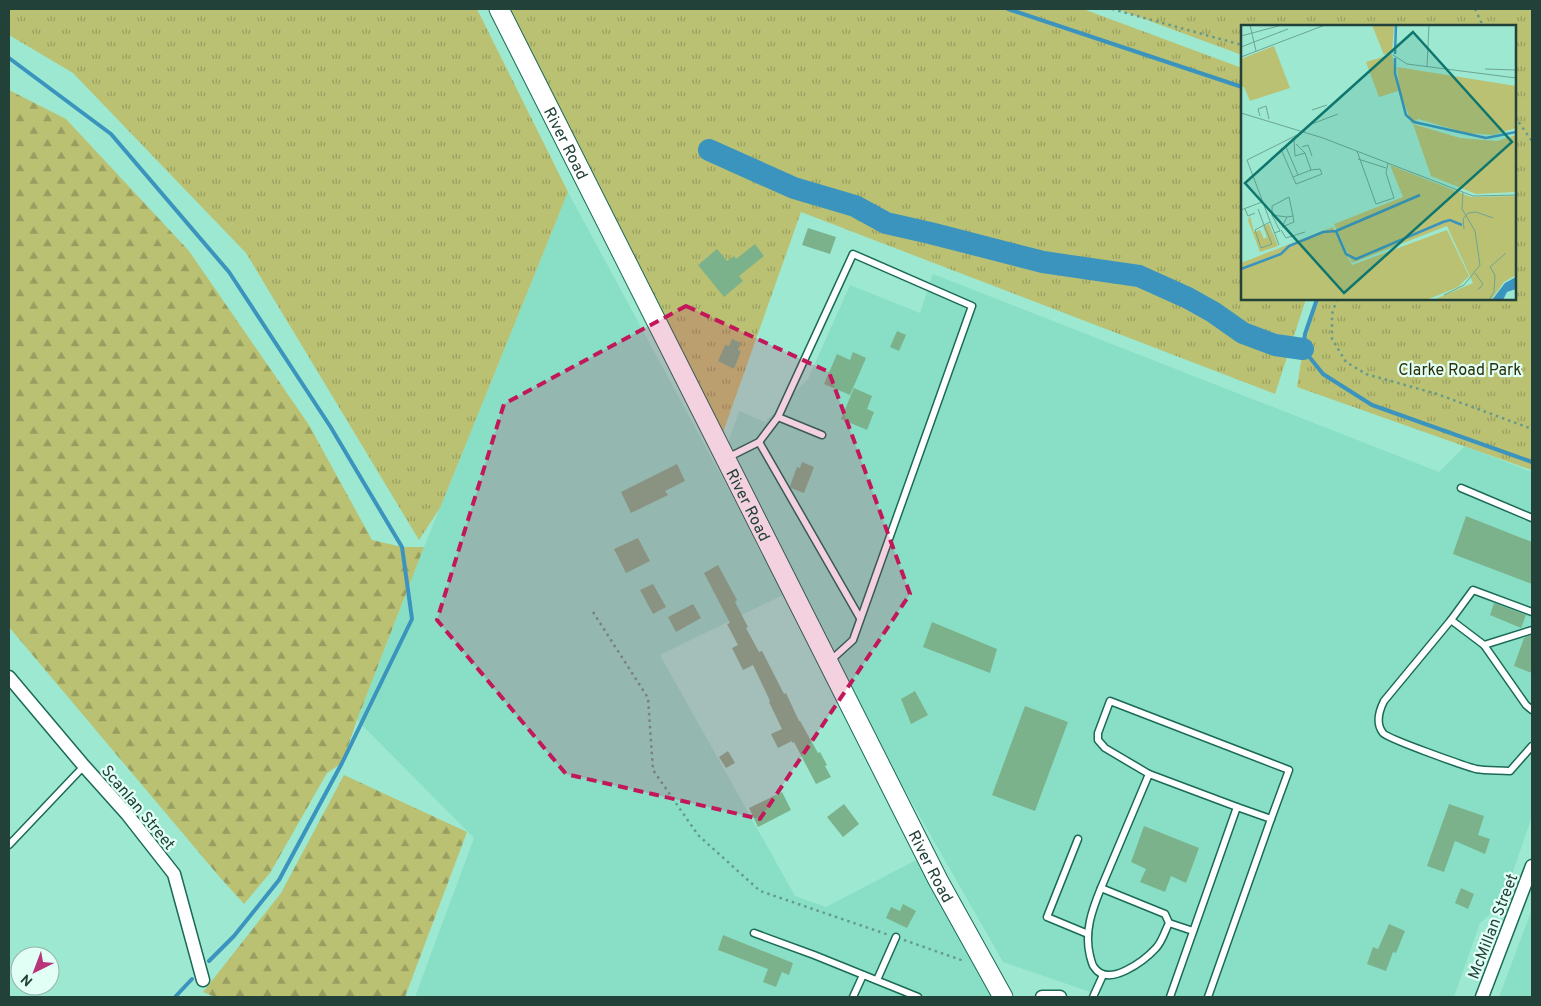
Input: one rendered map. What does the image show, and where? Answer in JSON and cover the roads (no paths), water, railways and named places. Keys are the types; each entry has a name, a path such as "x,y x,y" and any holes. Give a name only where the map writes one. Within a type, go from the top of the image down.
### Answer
{"street":[{"name":"River Road","path":"499,9 938,880 1003,997"},
{"name":"Scanlan Street","path":"9,677 127,814 174,874 204,980"},
{"name":"McMillan Street","path":"1482,997 1532,866"},
{"path":"1042,997 1060,997"}],"lane":[{"path":"726,458 759,442 778,416 853,254 972,306 853,640 828,662"},
{"path":"778,416 822,435"},
{"path":"759,442 860,618"},
{"path":"1461,488 1532,518"},
{"path":"1532,612 1473,590 1451,620 1384,701 1379,713 1379,724 1384,734 1405,744 1476,769 1510,770 1532,746"},
{"path":"1451,620 1484,645 1526,705 1532,710"},
{"path":"1484,645 1532,630"},
{"path":"1208,997 1289,770 1110,701 1098,733 1098,740 1105,748 1149,774 1271,820"},
{"path":"9,845 84,766"},
{"path":"1101,888 1165,914 1168,923 1158,947 1135,967 1119,974 1104,975 1094,968 1089,952 1090,916 1101,888 1149,774"},
{"path":"1170,997 1237,807"},
{"path":"1078,840 1047,917 1088,934"},
{"path":"1168,923 1193,931"},
{"path":"754,933 918,997"},
{"path":"877,980 896,937"},
{"path":"853,997 863,975"},
{"path":"1093,997 1104,975"}],"waterway":[{"path":"1008,9 1241,87"},
{"path":"9,58 111,134 229,272 330,426 402,547 412,619 342,763 279,880 234,936 209,961"},
{"path":"709,150 794,188 855,206 886,223 1043,262 1139,276 1188,298 1213,312 1243,333 1275,345 1303,349"},
{"path":"1317,300 1305,334 1303,349 1323,374 1372,405 1532,462"},
{"path":"175,997 192,979"}],"park label":[{"name":"Clarke Road Park","path":"1460,369"}]}
